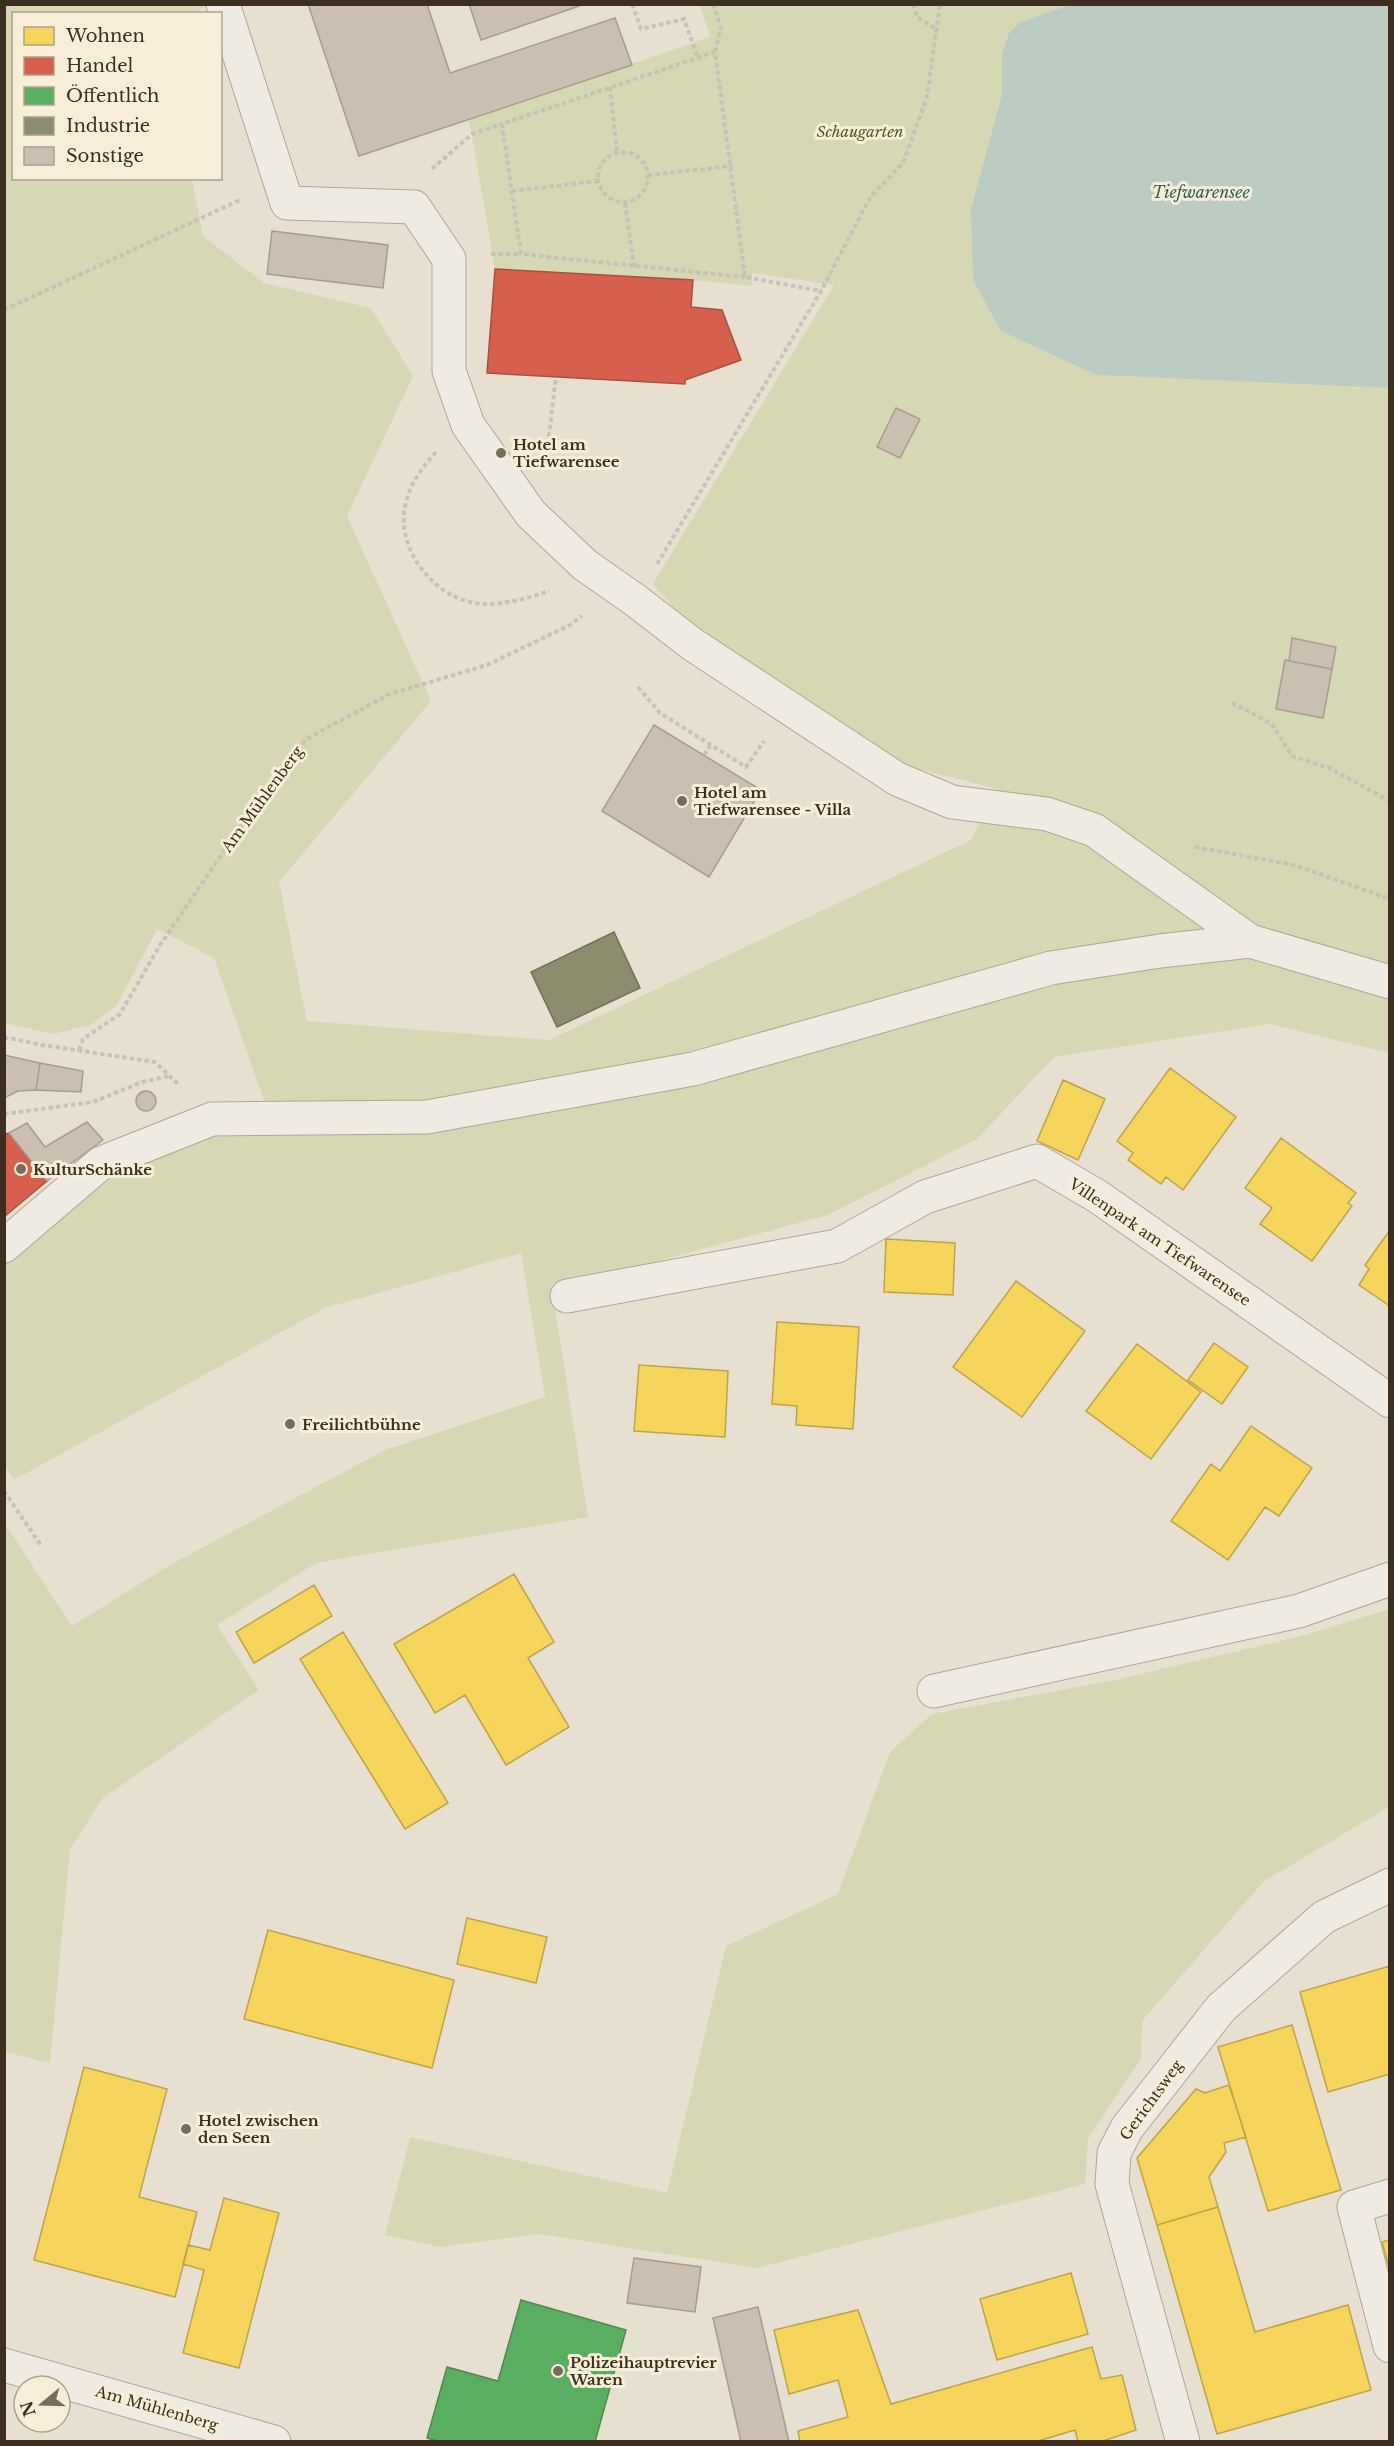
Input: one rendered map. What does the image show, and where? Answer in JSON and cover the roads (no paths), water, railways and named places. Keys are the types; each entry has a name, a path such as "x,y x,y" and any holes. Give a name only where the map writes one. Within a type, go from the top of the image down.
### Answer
{"street":[{"path":"224,4 287,203 414,207 449,259 449,370 468,425 531,514 585,565 692,644 897,779 952,802 1047,814 1094,830 1250,941 1389,982"},
{"path":"4,1246 101,1164 212,1119 427,1117 693,1069 1051,968 1160,951 1250,941"},
{"name":"Villenpark am Tiefwarensee","path":"567,1296 837,1246 925,1197 1037,1161 1097,1196 1389,1401"},
{"path":"934,1691 1299,1611 1389,1579"},
{"name":"Gerichtsweg","path":"1183,2442 1112,2184 1114,2152 1127,2128 1221,2008 1324,1917 1389,1885"},
{"path":"1389,2196 1354,2207 1389,2346"},
{"name":"Am Mühlenberg","path":"4,2365 274,2442"}],"water":[{"name":"Tiefwarensee","path":"1070,5 1389,5 1389,388 1097,375 1001,331 973,280 971,209 1002,94 1002,54 1009,33 1021,22"}],"place":[{"name":"Hotel am Tiefwarensee","path":"501,453"},
{"name":"Hotel am Tiefwarensee - Villa","path":"682,801"},
{"name":"KulturSchänke","path":"21,1169"},
{"name":"Freilichtbühne","path":"290,1424"},
{"name":"Hotel zwischen den Seen","path":"186,2129"},
{"name":"Polizeihauptrevier Waren","path":"558,2371"}],"park label":[{"name":"Schaugarten","path":"860,131"}]}
